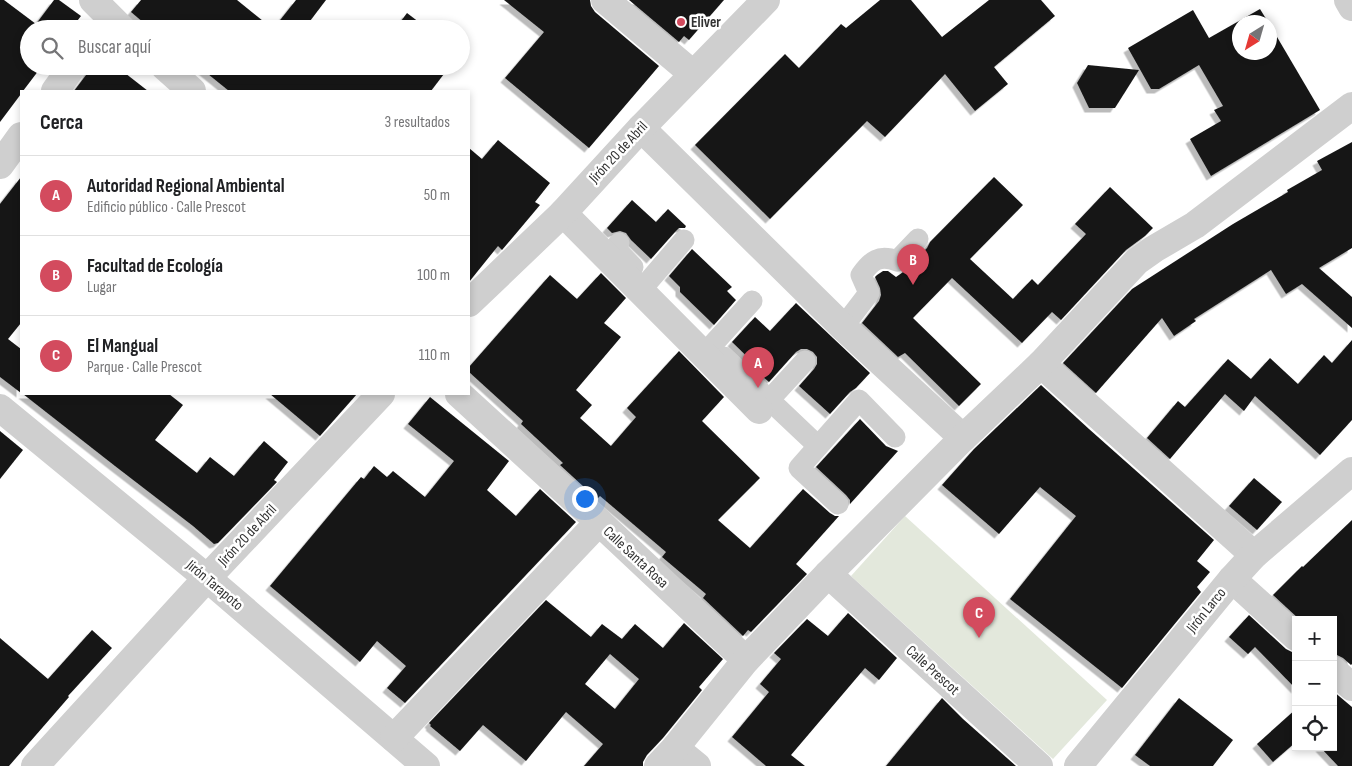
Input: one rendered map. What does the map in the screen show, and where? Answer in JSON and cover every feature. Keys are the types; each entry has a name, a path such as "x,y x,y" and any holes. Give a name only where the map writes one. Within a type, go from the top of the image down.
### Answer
{"street":[{"path":"605,0 693,74"},
{"name":"Jirón 20 de Abril","path":"470,302 563,213 641,128 766,0"},
{"path":"1348,0 1352,7"},
{"path":"56,90 67,75"},
{"path":"174,75 191,90"},
{"path":"697,766 667,757 746,660 963,438 1041,364 1137,261 1203,219 1352,106"},
{"path":"641,128 843,327 963,438"},
{"path":"0,165 20,137"},
{"path":"563,213 644,286 764,404 818,446"},
{"path":"843,327 869,293 861,275 868,265 880,258 897,261 918,239"},
{"path":"644,286 684,240"},
{"path":"619,243 615,248 644,286"},
{"path":"708,350 752,301"},
{"path":"764,404 806,360"},
{"path":"1041,364 1254,555"},
{"name":"Jirón 20 de Abril","path":"35,766 207,578 380,395"},
{"name":"Calle Santa Rosa","path":"460,395 746,660"},
{"path":"838,504 799,468 818,446 859,400 895,438"},
{"name":"Jirón Tarapoto","path":"0,408 207,578 426,766"},
{"name":"Jirón Larco","path":"1078,766 1232,579 1254,555 1352,471"},
{"path":"394,738 599,522"},
{"name":"Calle Prescot","path":"828,574 1039,766"},
{"path":"1232,579 1292,633"},
{"path":"1337,674 1352,687"}],"shaded area":[{"path":"905,516 1107,700 1053,759 851,576"}],"building":[{"path":"0,0 4,0 31,20 20,20 20,75 35,75 24,90 20,90 20,95 0,122"},
{"path":"54,0 59,0 81,16 78,20 39,20"},
{"path":"141,0 237,0 262,20 140,20 131,12"},
{"path":"296,0 326,0 311,20 280,20"},
{"path":"504,0 590,0 595,12 659,66 589,148 505,78 544,32"},
{"path":"629,0 724,0 689,40 684,36 679,42"},
{"path":"880,0 911,0 942,37 989,0 1041,0 1055,16 994,67 1008,84 975,111 945,74 885,137 867,121 770,219 695,145 785,54 799,68 841,24 846,28"},
{"path":"1260,9 1264,15 1249,15"},
{"path":"1193,10 1209,38 1232,25 1232,60 1277,60 1277,37 1320,110 1211,176 1190,139 1221,121 1214,110 1223,106 1199,65 1159,89 1151,89 1128,48"},
{"path":"407,13 416,20 402,20"},
{"path":"1088,65 1139,70 1115,108 1089,108 1077,83"},
{"path":"86,75 128,75 147,90 75,90"},
{"path":"209,75 443,75 432,90 228,90"},
{"path":"498,140 550,183 535,202 540,205 502,250 498,246 470,281 470,149 482,159"},
{"path":"1352,142 1352,248 1319,268 1352,297 1352,328 1302,284 1286,294 1271,270 1194,319 1196,321 1174,336 1162,318 1096,393 1063,363 1132,289 1233,224 1288,192 1287,190 1322,170 1317,161"},
{"path":"994,177 1023,205 970,259 1013,299 1032,279 1038,285 1086,234 1075,224 1110,187 1153,228 1126,250 1061,320 1052,312 1022,343 952,278 913,318 981,384 959,406 905,353 898,357 862,323 879,301 881,295 875,277 883,271 888,271 896,277 906,270 927,248 930,242"},
{"path":"20,178 20,324 8,339 20,348 20,392 0,377 0,204"},
{"path":"632,200 656,222 668,209 686,226 685,228 679,228 651,259 626,233 620,231 612,233 607,228"},
{"path":"692,249 732,287 727,291 736,300 714,325 680,292 680,287 669,276"},
{"path":"601,273 626,298 604,323 621,337 576,390 592,405 580,418 611,446 636,417 627,408 679,351 724,397 702,421 760,478 718,520 750,548 803,489 830,513 839,516 796,564 807,574 751,632 748,630 743,636 703,598 706,594 662,557 666,552 600,496 597,499 560,465 563,463 521,424 523,421 470,373 470,366 550,275 577,299"},
{"path":"796,303 870,373 830,414 799,386 817,364 817,357 813,352 801,349 796,352 769,382 762,376 762,371 732,342 755,317 770,331"},
{"path":"1352,340 1352,420 1320,455 1255,396 1244,411 1225,394 1170,459 1147,438 1178,401 1185,407 1228,359 1251,379 1270,358 1298,384 1324,355 1332,363"},
{"path":"1041,385 1214,540 1197,561 1210,572 1197,587 1201,592 1122,688 1010,599 1076,516 1040,487 999,534 942,485 974,449"},
{"path":"24,395 170,395 183,405 155,440 197,473 210,457 234,476 264,441 288,462 274,480 277,482 218,543 214,544"},
{"path":"271,395 356,395 320,436"},
{"path":"430,397 509,461 487,490 516,516 540,489 576,522 405,703 387,688 406,666 377,641 360,662 270,586 361,477 364,479 374,466 387,477 393,471 425,497 454,461 408,424"},
{"path":"860,419 886,446 898,451 850,504 850,500 846,495 816,467"},
{"path":"0,431 23,450 0,479"},
{"path":"1254,478 1282,502 1257,530 1229,506"},
{"path":"1352,520 1351,665 1337,655 1337,616 1296,616 1273,595"},
{"path":"546,600 591,637 602,624 622,639 635,624 663,648 684,623 723,659 699,687 702,690 647,755 643,766 584,766 603,744 566,712 526,761 483,725 460,751 430,726 429,723","holes":["610,654 639,679 615,709 585,684"]},
{"path":"848,613 897,658 879,680 865,668 791,755 805,766 766,766 732,737 769,692 760,684 781,659 774,653 807,619 828,636"},
{"path":"1249,615 1286,649 1292,652 1292,685 1255,647 1248,654 1229,637"},
{"path":"92,630 112,648 68,696 9,766 0,766 0,638 48,679"},
{"path":"1337,694 1352,707 1352,766 1338,766 1324,751 1337,751"},
{"path":"942,698 963,719 1016,766 886,766"},
{"path":"1179,698 1233,740 1213,766 1150,766 1135,755"},
{"path":"1292,713 1292,745 1273,762 1257,744"}],"place":[{"name":"Eliver","path":"681,22"},
{"name":"Facultad de Ecología","path":"913,285"},
{"name":"Autoridad Regional Ambiental","path":"758,388"},
{"name":"El Mangual","path":"979,638"}]}
